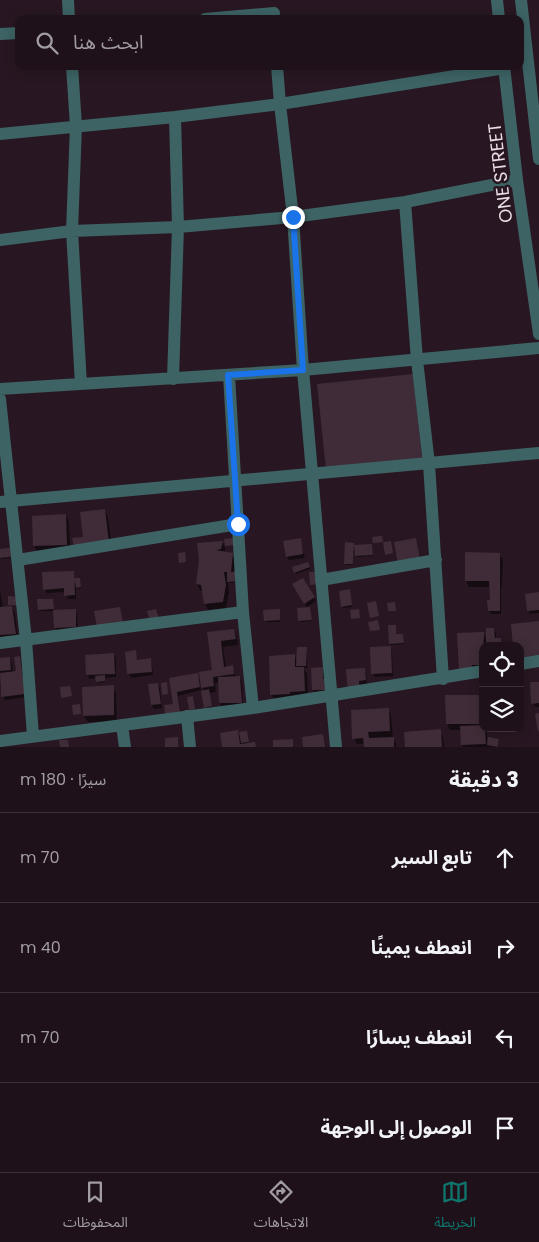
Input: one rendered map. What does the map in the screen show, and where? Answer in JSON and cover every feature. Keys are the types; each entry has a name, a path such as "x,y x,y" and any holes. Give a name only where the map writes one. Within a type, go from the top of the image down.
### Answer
{"street":[{"path":"68,0 68,15"},
{"path":"497,0 499,15"},
{"path":"521,0 524,15"},
{"path":"236,15 274,10"},
{"path":"524,17 534,75 539,159"},
{"path":"0,34 15,33"},
{"path":"72,70 76,126 72,231 82,384"},
{"path":"278,70 280,104 293,217 303,370 336,747"},
{"path":"0,134 175,117 280,104 486,70"},
{"name":"ONE STREET","path":"504,70 517,180 539,334"},
{"path":"173,379 178,228 175,117"},
{"path":"0,240 72,231 178,228 293,217 405,202 517,180"},
{"path":"405,202 417,360 429,464 443,678"},
{"path":"0,389 303,370 539,348"},
{"path":"228,375 243,612 253,708"},
{"path":"0,399 6,501 18,560 33,736"},
{"path":"6,501 312,475 539,453"},
{"path":"18,560 238,524"},
{"path":"321,580 436,560"},
{"path":"0,643 243,612"},
{"path":"524,663 539,661"},
{"path":"0,741 331,697 479,672"},
{"path":"187,716 190,747"},
{"path":"122,725 125,747"}],"building":[{"path":"413,374 422,458 326,469 317,384"},
{"path":"105,509 109,543 74,547 72,538 83,537 80,512"},
{"path":"66,514 67,545 33,546 32,516"},
{"path":"382,536 383,542 373,543 372,537"},
{"path":"234,538 235,545 225,546 224,539"},
{"path":"301,538 303,554 286,557 283,541"},
{"path":"416,538 420,560 398,564 394,542"},
{"path":"223,541 221,549 216,550 233,553 231,572 239,571 240,581 227,582 227,572 224,572 226,585 223,602 204,604 201,585 196,584 199,560 197,543"},
{"path":"391,541 393,553 385,555 383,542"},
{"path":"345,542 354,543 353,564 344,564"},
{"path":"372,544 373,555 355,556 354,545"},
{"path":"17,547 18,556 0,558 0,549"},
{"path":"185,552 186,562 179,563 178,553"},
{"path":"465,552 500,553 500,611 488,611 487,600 490,600 489,581 465,581"},
{"path":"308,562 310,567 294,573 292,567"},
{"path":"74,571 75,595 64,596 64,588 43,590 42,572"},
{"path":"309,572 320,572 321,584 310,585"},
{"path":"74,578 80,578 81,587 76,588"},
{"path":"303,578 315,597 304,604 292,584"},
{"path":"350,589 352,605 341,607 339,591"},
{"path":"539,592 539,610 527,611 525,594"},
{"path":"8,596 19,597 19,606 8,605"},
{"path":"37,599 53,599 54,609 38,610"},
{"path":"376,601 379,616 370,618 367,603"},
{"path":"395,602 396,611 388,611 387,603"},
{"path":"12,606 16,634 0,635 0,607"},
{"path":"120,607 123,623 97,628 94,611"},
{"path":"310,607 312,620 298,621 297,608"},
{"path":"76,609 76,627 54,628 53,610"},
{"path":"156,609 159,619 150,622 147,611"},
{"path":"280,609 280,620 264,621 263,610"},
{"path":"359,609 360,618 351,619 350,610"},
{"path":"378,620 380,630 370,631 368,622"},
{"path":"539,621 539,658 524,660 524,642 513,642 511,624"},
{"path":"388,625 396,625 396,634 403,634 404,643 389,644"},
{"path":"486,628 494,628 495,638 501,638 501,642 486,642"},
{"path":"234,629 236,639 221,641 224,667 233,665 234,674 213,677 214,686 201,688 199,672 212,670 207,632"},
{"path":"484,632 484,642 479,642 479,665 472,665 473,669 459,670 457,633"},
{"path":"391,646 392,673 371,674 370,647"},
{"path":"297,647 307,647 306,666 296,666"},
{"path":"136,650 137,660 151,658 152,672 127,674 125,652"},
{"path":"114,653 115,674 86,675 85,655"},
{"path":"295,654 295,667 304,667 305,691 270,695 269,656"},
{"path":"20,656 25,694 1,697 0,673 16,671 14,657"},
{"path":"10,657 11,670 0,671 0,658"},
{"path":"323,667 323,679 326,679 327,690 312,690 311,668"},
{"path":"365,668 366,680 359,681 360,692 348,693 346,669"},
{"path":"198,673 200,687 177,692 180,712 165,714 164,705 173,704 169,678"},
{"path":"105,675 105,681 96,682 95,676"},
{"path":"240,676 242,703 219,703 218,677"},
{"path":"167,682 168,694 162,695 161,683"},
{"path":"530,682 539,682 539,703 531,704"},
{"path":"158,683 161,704 151,705 148,684"},
{"path":"114,685 114,715 83,716 82,687"},
{"path":"70,686 72,696 61,698 60,687"},
{"path":"209,689 212,706 204,708 201,691"},
{"path":"445,695 479,695 479,724 446,724"},
{"path":"193,696 195,709 189,710 187,697"},
{"path":"80,704 81,714 73,715 72,705"},
{"path":"389,708 390,731 368,732 369,738 394,737 394,747 364,747 363,738 352,739 351,710"},
{"path":"539,713 539,731 538,731 535,714"},
{"path":"479,725 479,732 485,732 486,744 461,745 460,726"},
{"path":"441,729 442,747 405,747 404,732"},
{"path":"238,730 240,744 255,742 256,747 222,747 220,733"},
{"path":"247,731 249,742 241,743 239,732"},
{"path":"323,734 325,747 303,747 302,737"},
{"path":"178,737 178,747 165,747 165,738"},
{"path":"488,737 499,739 498,747 487,745"},
{"path":"293,739 293,747 273,747 273,740"},
{"path":"59,740 68,740 69,747 60,747"}],"route":[{"path":"238,524 228,375 303,370 293,217"}]}
